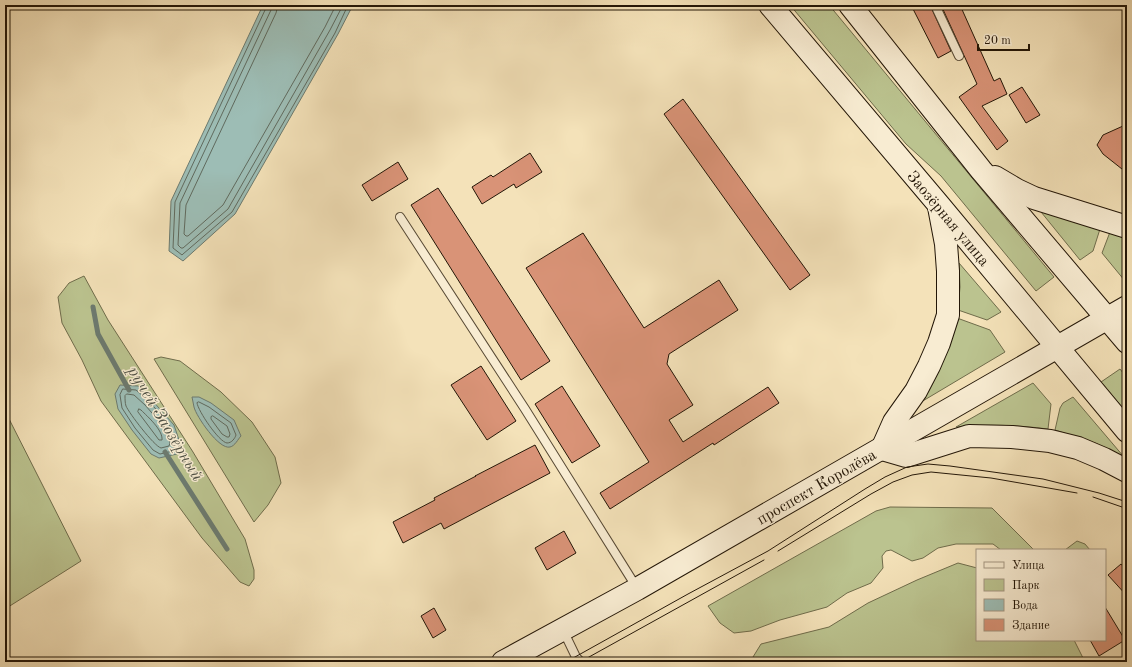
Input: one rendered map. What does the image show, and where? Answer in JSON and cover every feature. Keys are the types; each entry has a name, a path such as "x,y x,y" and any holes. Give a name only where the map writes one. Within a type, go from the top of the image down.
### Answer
{"main road":[{"name":"Заозёрная улица","path":"770,5 1127,431"},
{"path":"850,5 982,170 1127,342"},
{"path":"982,170 1034,198 1127,227"},
{"path":"938,205 946,244 948,271 948,316 929,366 916,391 894,422 882,449 906,456 969,436 1012,437 1050,441 1078,448 1127,471"},
{"name":"проспект Королёва","path":"503,662 637,589 1127,307"}],"lane":[{"path":"935,5 959,56"},
{"path":"400,217 525,409 637,589"},
{"path":"563,629 576,657 581,662"}],"green space":[{"path":"790,5 829,5 1054,277 1036,291 941,176 906,144"},
{"path":"1037,207 1100,229 1093,251 1080,260"},
{"path":"1110,232 1127,238 1127,280 1125,281 1102,253"},
{"path":"959,263 1001,312 987,320 958,310 960,287"},
{"path":"84,276 108,320 193,452 245,539 254,570 254,579 249,586 240,582 202,538 101,401 82,360 62,323 58,297 69,283"},
{"path":"957,318 990,330 1005,352 911,408"},
{"path":"161,357 180,361 221,392 252,422 275,457 281,483 268,505 254,522 154,359"},
{"path":"1120,369 1127,378 1127,413 1101,382"},
{"path":"1033,383 1051,404 1048,429 1002,425 956,427"},
{"path":"1073,397 1124,457 1095,443 1055,430 1060,408 1063,403"},
{"path":"5,411 81,561 5,609"},
{"path":"890,507 992,508 1033,549 1000,549 993,544 956,544 938,548 923,558 912,561 891,550 886,551 882,556 883,568 871,583 847,593 827,607 780,620 751,631 734,633 720,623 708,606 876,511"},
{"path":"1077,541 1085,544 1089,549 1066,549"},
{"path":"958,563 976,568 976,641 1074,641 1085,662 755,662 753,657 761,644 829,627 868,603"}],"water":[{"path":"263,5 353,5 235,214 183,261 169,251 171,201"},
{"path":"120,385 138,386 174,425 180,443 177,454 159,458 151,454 118,409 115,394"},
{"path":"192,397 199,397 211,403 234,420 241,436 233,445 230,447 225,447 214,438 203,424 196,411"}],"building":[{"path":"911,5 930,5 951,51 938,58"},
{"path":"941,5 960,5 994,81 1000,78 1007,94 982,106 1008,141 997,150 959,97 977,84"},
{"path":"1022,87 1040,115 1026,123 1009,95"},
{"path":"683,99 810,275 790,290 664,114"},
{"path":"1123,126 1127,135 1127,173 1103,154 1097,145 1103,135"},
{"path":"530,153 542,172 516,188 514,184 482,204 472,187 491,175 493,177"},
{"path":"398,162 408,179 372,201 362,185"},
{"path":"438,188 550,361 521,380 411,205"},
{"path":"583,233 644,328 719,280 738,310 669,354 667,364 693,405 669,420 683,442 768,387 779,403 610,509 600,493 649,462 526,268"},
{"path":"481,366 516,421 487,440 451,385"},
{"path":"562,386 600,446 572,463 535,404"},
{"path":"535,445 550,473 444,529 441,523 403,543 393,522 435,500 434,498"},
{"path":"564,531 576,553 547,570 535,548"},
{"path":"1121,564 1127,571 1127,596 1108,575"},
{"path":"434,608 446,630 433,638 421,616"},
{"path":"1106,609 1125,640 1099,656 1091,641 1106,641"}],"waterway":[{"name":"ручей Заозёрный","path":"93,307 98,334 129,390"},
{"name":"ручей Заозёрный","path":"165,452 227,549"}],"tram line":[{"path":"566,662 768,551 865,489 885,477 907,467 928,464 1043,479 1099,493 1127,502"},
{"path":"778,551 871,494 893,482 912,475 931,472 991,478 1077,493"},
{"path":"1093,497 1127,510"},
{"path":"580,662 764,560"}]}
